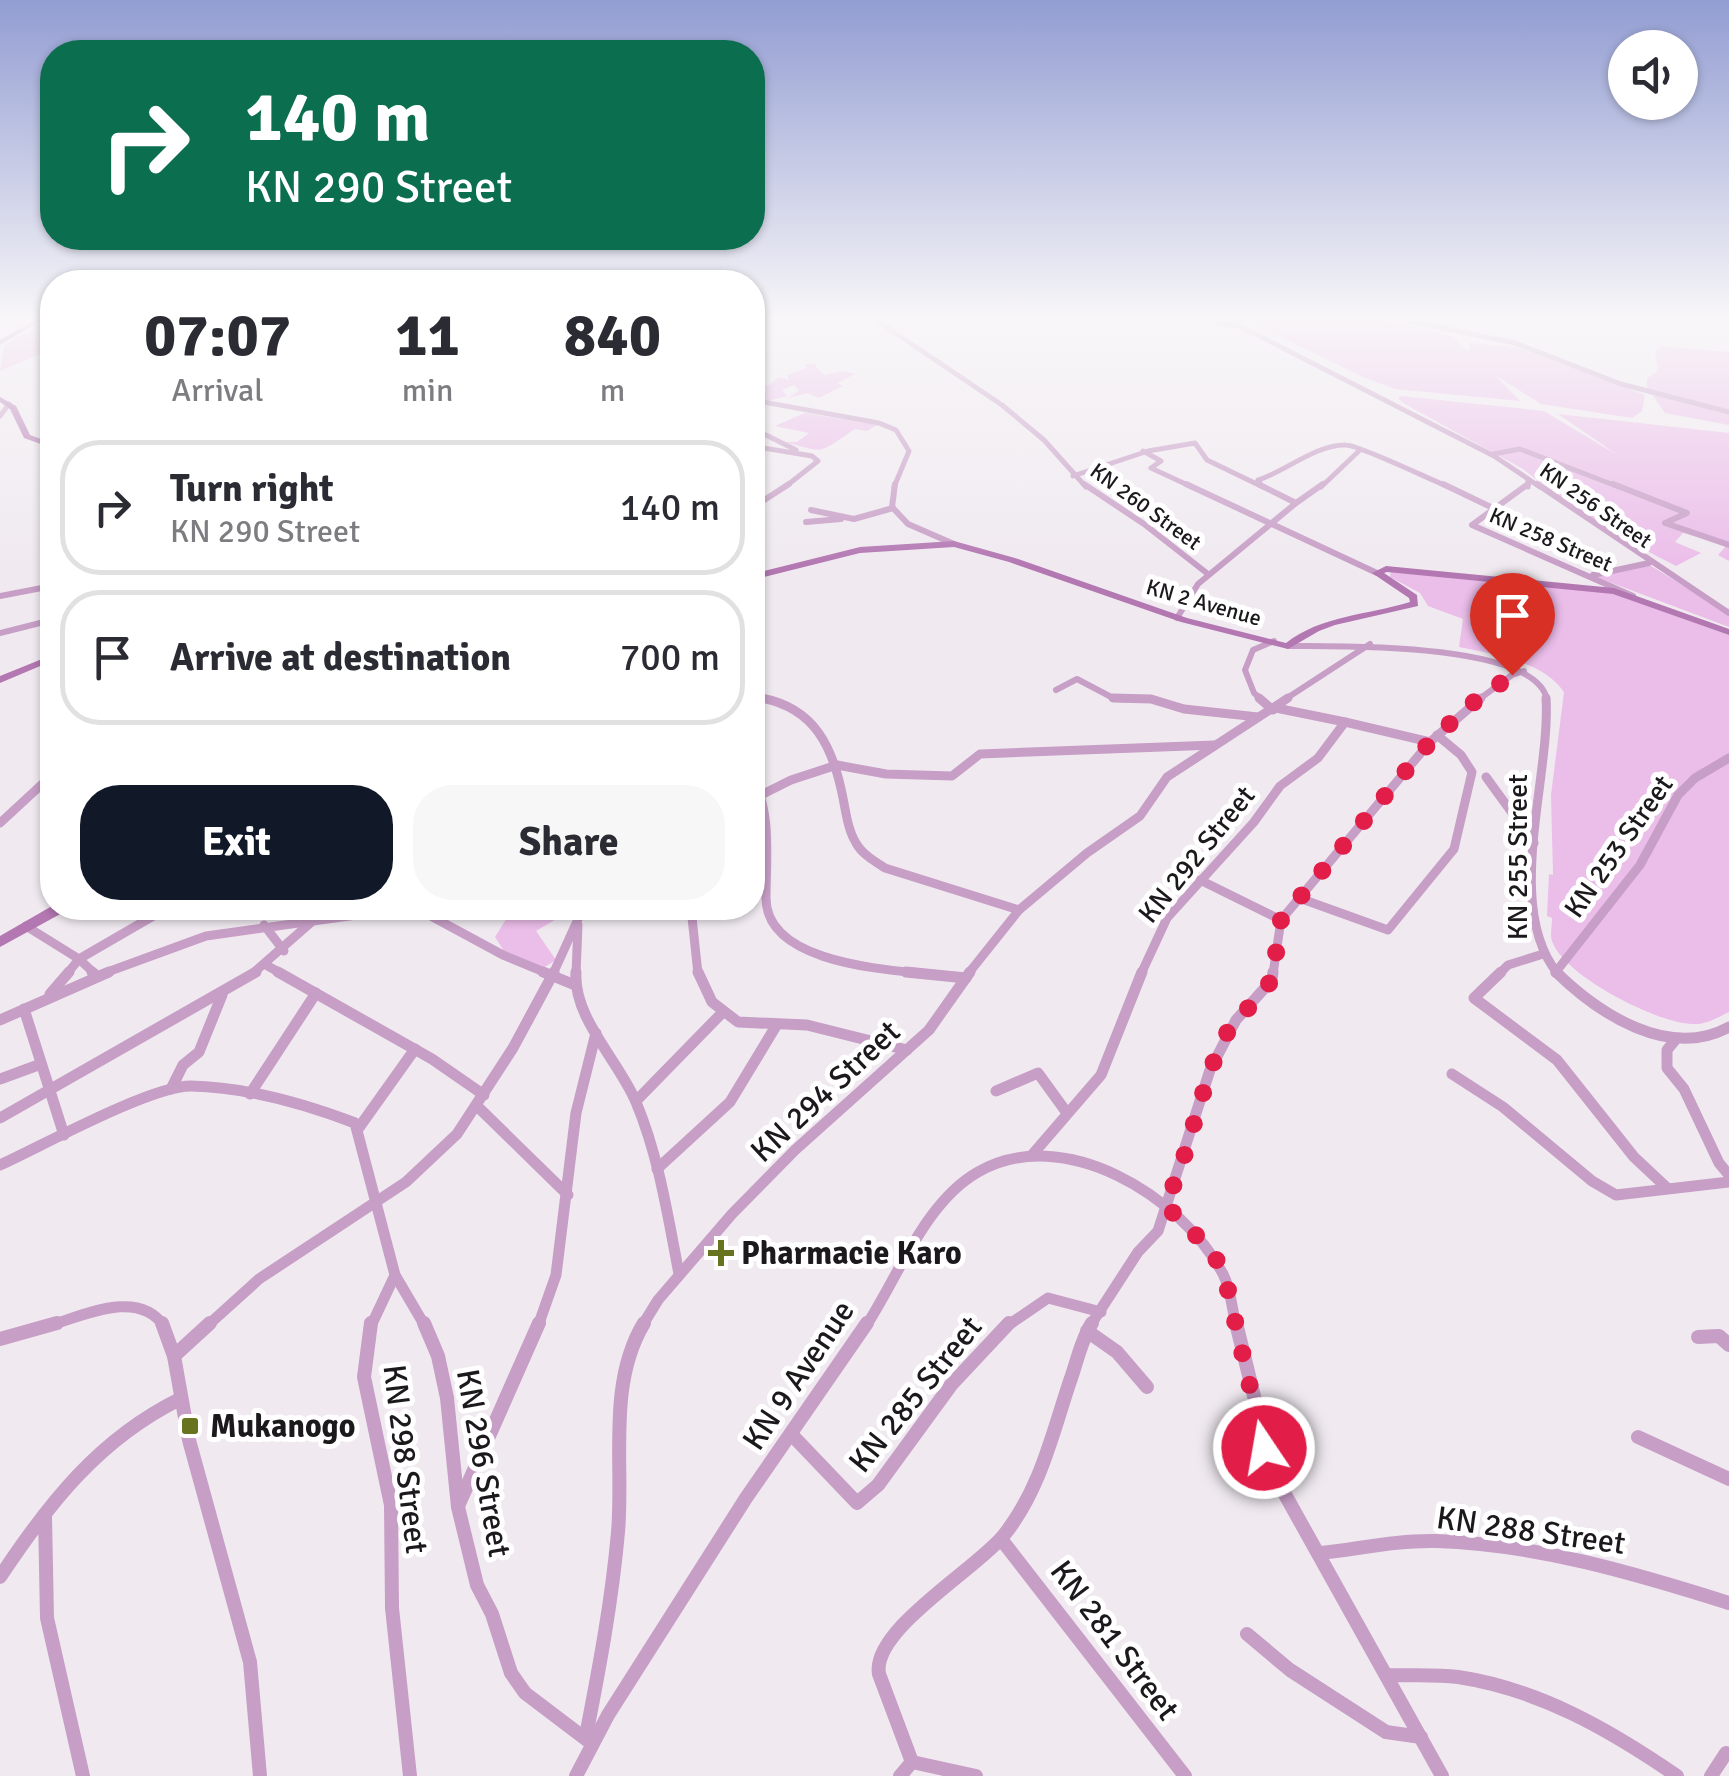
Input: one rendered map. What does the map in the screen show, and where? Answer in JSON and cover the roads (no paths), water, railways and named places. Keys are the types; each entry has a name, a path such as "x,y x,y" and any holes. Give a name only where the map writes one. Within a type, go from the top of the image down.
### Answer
{"main road":[{"path":"5,403 27,436 40,441"},
{"name":"KN 2 Avenue","path":"765,574 860,550 954,544 1012,560 1178,618 1288,646 1296,638 1334,624 1415,604 1414,596 1377,574"},
{"path":"1377,574 1386,569 1594,587 1633,596 1729,632"},
{"path":"0,680 40,663"},
{"path":"0,942 40,919"}],"street":[{"path":"766,403 896,430 909,451 892,493 894,508 908,524 955,541 954,544"},
{"name":"KN 260 Street","path":"998,403 1044,440 1073,476 1208,574"},
{"name":"KN 256 Street","path":"1393,403 1492,454 1729,614"},
{"path":"1694,403 1729,412"},
{"path":"765,435 816,459 816,465 765,499"},
{"path":"1073,476 1142,451 1195,443 1207,460 1296,503"},
{"path":"1265,486 1258,480 1314,453 1342,445 1495,509"},
{"path":"765,448 803,454"},
{"path":"1492,454 1520,449 1687,513 1665,523 1729,545"},
{"path":"1178,618 1208,574 1296,503 1324,488 1345,460 1360,450"},
{"path":"1142,451 1161,461 1151,468 1377,574"},
{"name":"KN 258 Street","path":"1528,478 1528,488 1471,523 1633,596"},
{"path":"850,506 853,518"},
{"path":"806,522 853,518 894,508"},
{"path":"810,510 853,518"},
{"path":"1590,576 1649,563"},
{"path":"0,596 40,588"},
{"path":"0,633 40,623"},
{"path":"1274,642 1253,650 1245,670 1254,694 1274,709 1434,738 1461,754 1472,772 1454,848 1388,930 1299,898"},
{"path":"1288,646 1370,644 1430,648 1524,672"},
{"name":"KN 294 Street","path":"588,1742 618,1532 623,1371 638,1333 679,1274 795,1150 942,1015 1019,910 1087,853 1140,816 1166,778 1370,644"},
{"path":"912,1762 879,1674 877,1663 882,1651 922,1607 1001,1539 1032,1496 1087,1331 1138,1252 1158,1231 1210,1070 1227,1033 1272,980 1281,920 1434,738 1470,705 1512,675 1524,672"},
{"name":"KN 255 Street","path":"1524,672 1539,680 1545,693 1534,810 1540,956 1591,1001 1634,1025 1676,1039"},
{"path":"1056,690 1077,679 1114,699 1151,700 1184,709 1261,717"},
{"path":"765,698 786,702 813,719 837,765 848,824 856,844 868,856 885,868 1019,910"},
{"name":"KN 292 Street","path":"1032,1155 1101,1075 1151,946 1168,918 1254,822 1280,786 1318,758 1345,722"},
{"path":"765,793 837,765 886,774 952,776 980,754 1216,745"},
{"name":"KN 253 Street","path":"1555,973 1640,865 1678,795 1695,778 1729,758"},
{"path":"1486,777 1536,845"},
{"path":"0,823 40,787"},
{"path":"33,795 40,794"},
{"path":"765,843 768,917 783,938 806,949 870,966 966,978"},
{"path":"1200,880 1281,920"},
{"path":"46,999 79,959 146,920"},
{"path":"0,1020 96,976 206,936 301,920"},
{"path":"0,1118 223,993 284,951 314,920"},
{"path":"440,920 575,985"},
{"path":"174,1356 258,1279 374,1204 434,1158 481,1101 552,977 575,920"},
{"path":"578,920 575,985 584,1014 636,1101 657,1169 679,1274"},
{"path":"692,920 699,980 710,1002 722,1013 738,1022 839,1030 907,1050"},
{"path":"264,925 284,951"},
{"path":"26,926 79,959 96,976"},
{"path":"1540,956 1508,965 1474,998 1557,1060 1634,1157 1666,1187"},
{"path":"266,965 415,1049 481,1101 568,1195"},
{"path":"171,1089 183,1066 201,1048 203,1034 223,993"},
{"path":"250,1094 316,993"},
{"path":"24,1009 64,1134"},
{"path":"636,1101 722,1013"},
{"path":"657,1169 730,1102 776,1026"},
{"path":"1452,1074 1548,1141 1604,1191 1616,1195 1729,1179 1684,1090 1667,1068 1667,1050 1676,1039 1710,1038 1729,1027"},
{"path":"458,1507 527,1358 552,1288 568,1195 576,1113 596,1033"},
{"path":"0,1165 171,1089 212,1086 250,1094 349,1118 358,1129 415,1049"},
{"path":"0,1080 41,1064"},
{"path":"996,1092 1038,1073 1067,1113"},
{"name":"KN 296 Street","path":"358,1129 374,1204 396,1275 416,1306 438,1356 447,1398 458,1507 478,1586 492,1614 510,1673 525,1694 588,1742"},
{"name":"KN 9 Avenue","path":"576,1776 588,1742 954,1189 982,1170 1032,1155 1075,1160 1165,1205 1212,1251 1225,1277 1264,1448 1291,1506 1442,1776"},
{"name":"KN 298 Street","path":"396,1275 371,1322 364,1377 391,1505 392,1608 410,1776"},
{"name":"KN 285 Street","path":"792,1435 856,1503 869,1494 920,1423 1023,1310 1048,1298 1102,1312"},
{"path":"0,1340 88,1313 134,1306 154,1314 163,1324 250,1662 260,1776"},
{"path":"1087,1331 1117,1352 1147,1387"},
{"path":"1698,1337 1719,1336 1729,1345"},
{"path":"0,1577 86,1462 106,1442 138,1418 180,1399"},
{"path":"1638,1437 1729,1478"},
{"path":"45,1516 48,1633 76,1730 83,1776"},
{"name":"KN 281 Street","path":"1001,1539 1185,1776"},
{"name":"KN 288 Street","path":"1320,1553 1433,1541 1502,1548 1625,1570 1729,1602"},
{"path":"1248,1634 1290,1670 1386,1732 1421,1738"},
{"path":"1387,1676 1453,1676 1521,1693 1610,1729 1676,1776"},
{"path":"1711,1776 1726,1752"},
{"path":"900,1776 912,1762"},
{"path":"912,1762 976,1776"}],"place":[{"name":"Pharmacie Karo","path":"721,1253"},
{"name":"Mukanogo","path":"190,1426"}]}
